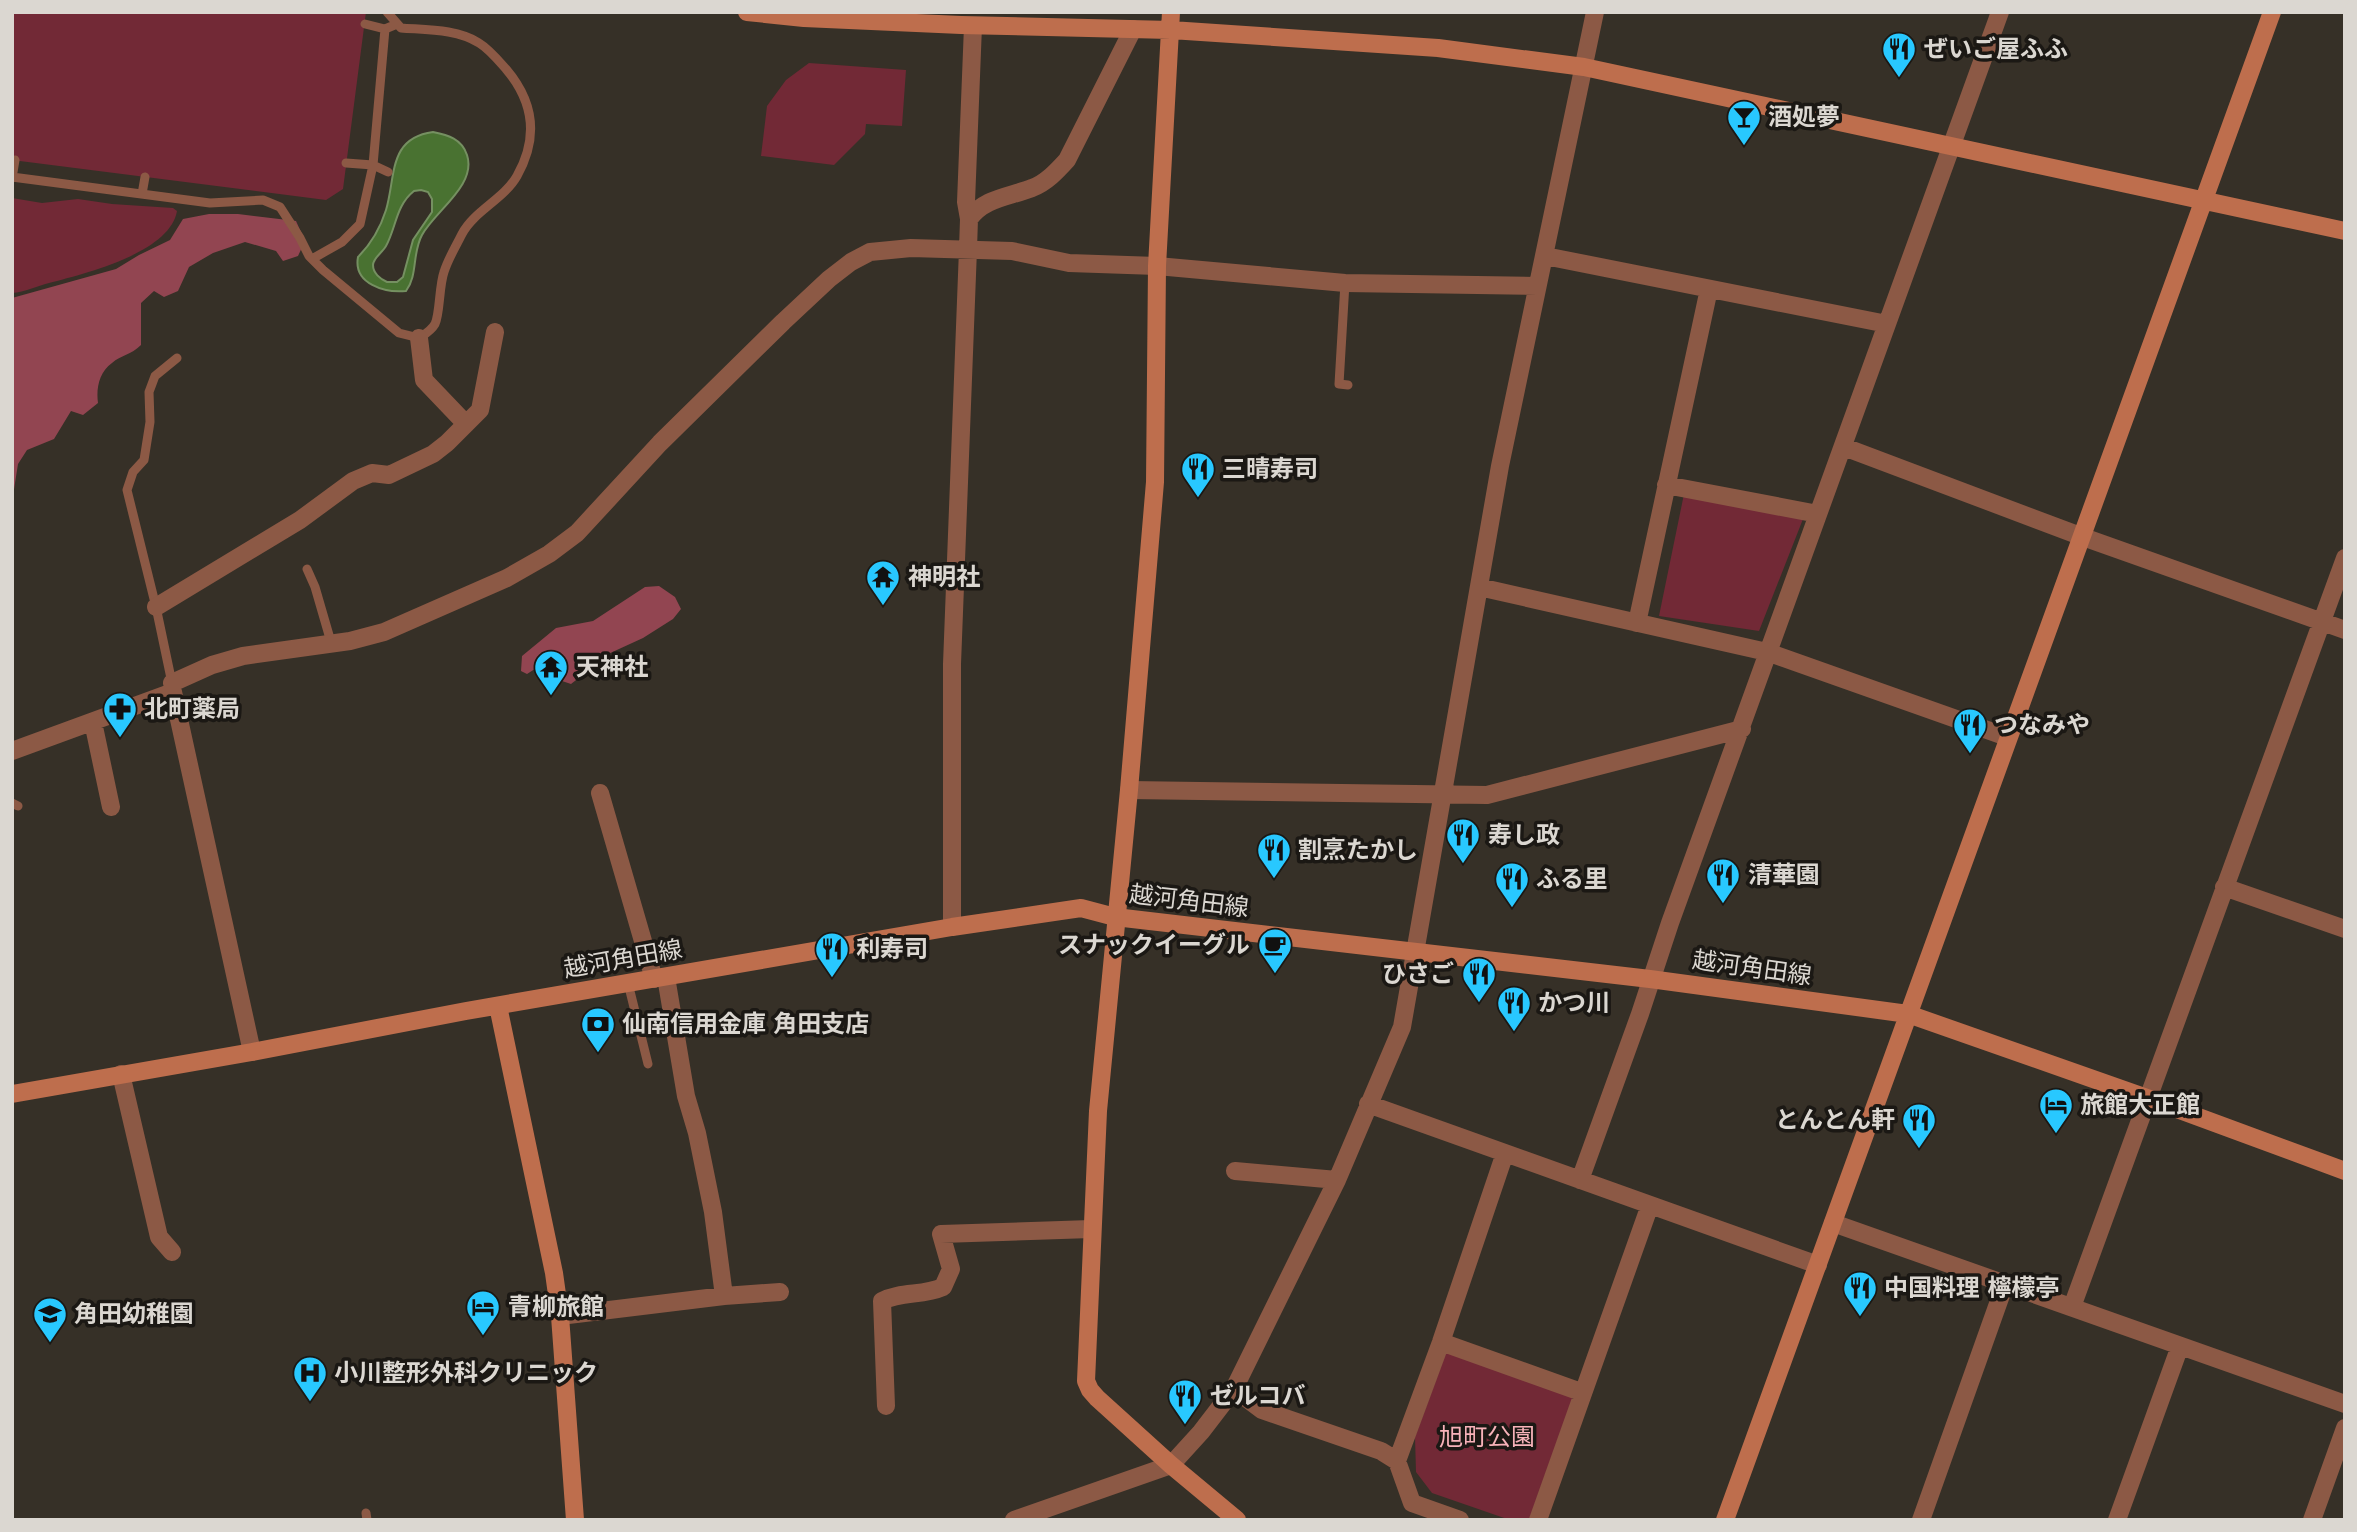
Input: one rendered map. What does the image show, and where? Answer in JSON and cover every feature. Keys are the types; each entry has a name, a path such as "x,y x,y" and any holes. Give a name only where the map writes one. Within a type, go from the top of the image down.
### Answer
{"street":[{"path":"747,12 1133,29 1171,21 1584,66 2345,231"},
{"path":"1014,1520 1171,1465 1202,1432 1234,1389 1338,1180 1402,1027 1500,466 1595,12"},
{"path":"1580,1180 1650,979 2000,12"},
{"path":"1725,1520 2272,12"},
{"path":"952,927 952,664 968,249 964,21"},
{"path":"1171,21 1157,266 1155,482 1099,1097 1086,1381 1097,1398 1237,1520"},
{"path":"968,219 977,208 1035,187 1055,173 1066,160 1133,29"},
{"path":"12,751 93,722 172,687 212,665 243,656 373,635 415,620 507,578 549,554 576,533 660,443 783,322 851,262 870,252 968,249 1012,251 1069,262 1157,266 1345,283 1537,286"},
{"path":"1545,256 1888,324"},
{"path":"1637,623 1709,289"},
{"path":"156,607 300,520 353,481 372,473 389,475 433,454 447,443 480,410 495,332"},
{"path":"419,338 424,380 466,424"},
{"path":"1844,447 2083,537 2345,630"},
{"path":"1666,485 1818,514"},
{"path":"2072,1307 2345,558"},
{"path":"1479,587 1768,652 2007,737"},
{"path":"172,687 252,1052"},
{"path":"93,722 111,807"},
{"path":"1129,790 1487,795 1742,729"},
{"path":"600,793 660,978 713,1212 724,1296"},
{"path":"2224,887 2345,929"},
{"name":"越河角田線","path":"12,1094 628,983 952,927 1081,908 1115,917 1650,979 1908,1014 2147,1097 2345,1171"},
{"path":"498,1006 548,1242 560,1316 575,1520"},
{"path":"121,1074 159,1237 172,1252"},
{"path":"1368,1104 1818,1265"},
{"path":"1460,1520 1412,1503 1397,1461 1441,1342 1505,1153"},
{"path":"1235,1171 1338,1180"},
{"path":"1538,1520 1581,1392 1650,1205"},
{"path":"1833,1223 2345,1405"},
{"path":"886,1406 881,1301 895,1295 929,1293 943,1287 951,1269 941,1234 1091,1229"},
{"path":"1921,1520 2005,1284"},
{"path":"560,1316 780,1292"},
{"path":"1441,1342 1581,1392"},
{"path":"2117,1520 2180,1346"},
{"path":"1234,1389 1262,1410 1355,1441 1397,1461"},
{"path":"2312,1520 2345,1428"}],"lane":[{"path":"15,160 12,177 209,203 263,200 280,207 313,259 399,332 419,338 429,332 436,322 444,271 464,230 516,178 528,148 531,120 526,98 517,83 479,43 456,33 401,28 387,12"},
{"path":"365,24 385,29 397,24"},
{"path":"313,259 342,242 360,224 373,166 385,29"},
{"path":"346,163 373,166 388,172"},
{"path":"142,194 145,177"},
{"path":"1345,283 1339,384 1348,385"},
{"path":"172,687 156,607 127,490 133,472 144,460 150,422 149,392 155,376 177,358"},
{"path":"307,569 331,642"},
{"path":"628,983 648,1064"}],"green space":[{"path":"12,12 366,12 343,189 326,200 12,160"},
{"path":"809,63 906,70 902,126 866,124 865,134 834,165 761,156 767,106 786,80"},
{"path":"12,198 42,203 78,199 173,208 177,211 171,226 143,250 103,267 12,293"},
{"path":"1684,494 1803,519 1759,631 1659,616"},
{"name":"旭町公園","path":"1447,1350 1573,1397 1529,1520 1510,1520 1432,1493 1416,1472 1415,1437"}],"shaded area":[{"path":"433,132 454,139 462,145 467,155 466,177 422,235 410,285 406,291 389,290 365,280 360,274 358,257 381,223 396,160 408,142","holes":["414,191 428,192 432,199 432,212 413,240 403,277 397,282 387,282 379,277 373,268 374,260 386,246 403,203"]},
{"path":"209,214 238,214 296,221 305,241 298,256 283,261 276,251 245,242 213,253 189,267 178,291 164,297 154,291 141,303 141,345 115,360 104,371 98,387 98,403 83,415 71,411 54,439 27,450 18,464 12,502 12,298 116,269 170,240 183,219"},
{"path":"659,586 675,597 681,609 673,619 643,638 595,660 585,673 571,684 562,681 556,667 538,667 527,674 521,671 522,656 556,628 593,621 645,587"}],"place":[{"name":"ぜいご屋ふふ","path":"1899,79"},
{"name":"酒処夢","path":"1744,147"},
{"name":"三晴寿司","path":"1198,499"},
{"name":"神明社","path":"883,607"},
{"name":"天神社","path":"551,697"},
{"name":"北町薬局","path":"120,739"},
{"name":"つなみや","path":"1970,755"},
{"name":"寿し政","path":"1463,865"},
{"name":"割烹たかし","path":"1274,880"},
{"name":"清華園","path":"1723,905"},
{"name":"ふる里","path":"1512,909"},
{"name":"スナックイーグル","path":"1275,975"},
{"name":"利寿司","path":"832,979"},
{"name":"ひさご","path":"1479,1004"},
{"name":"かつ川","path":"1514,1033"},
{"name":"仙南信用金庫 角田支店","path":"598,1054"},
{"name":"旅館大正館","path":"2056,1135"},
{"name":"とんとん軒","path":"1919,1150"},
{"name":"中国料理 檸檬亭","path":"1860,1318"},
{"name":"青柳旅館","path":"483,1337"},
{"name":"角田幼稚園","path":"50,1344"},
{"name":"小川整形外科クリニック","path":"310,1403"},
{"name":"ゼルコバ","path":"1185,1426"}]}
